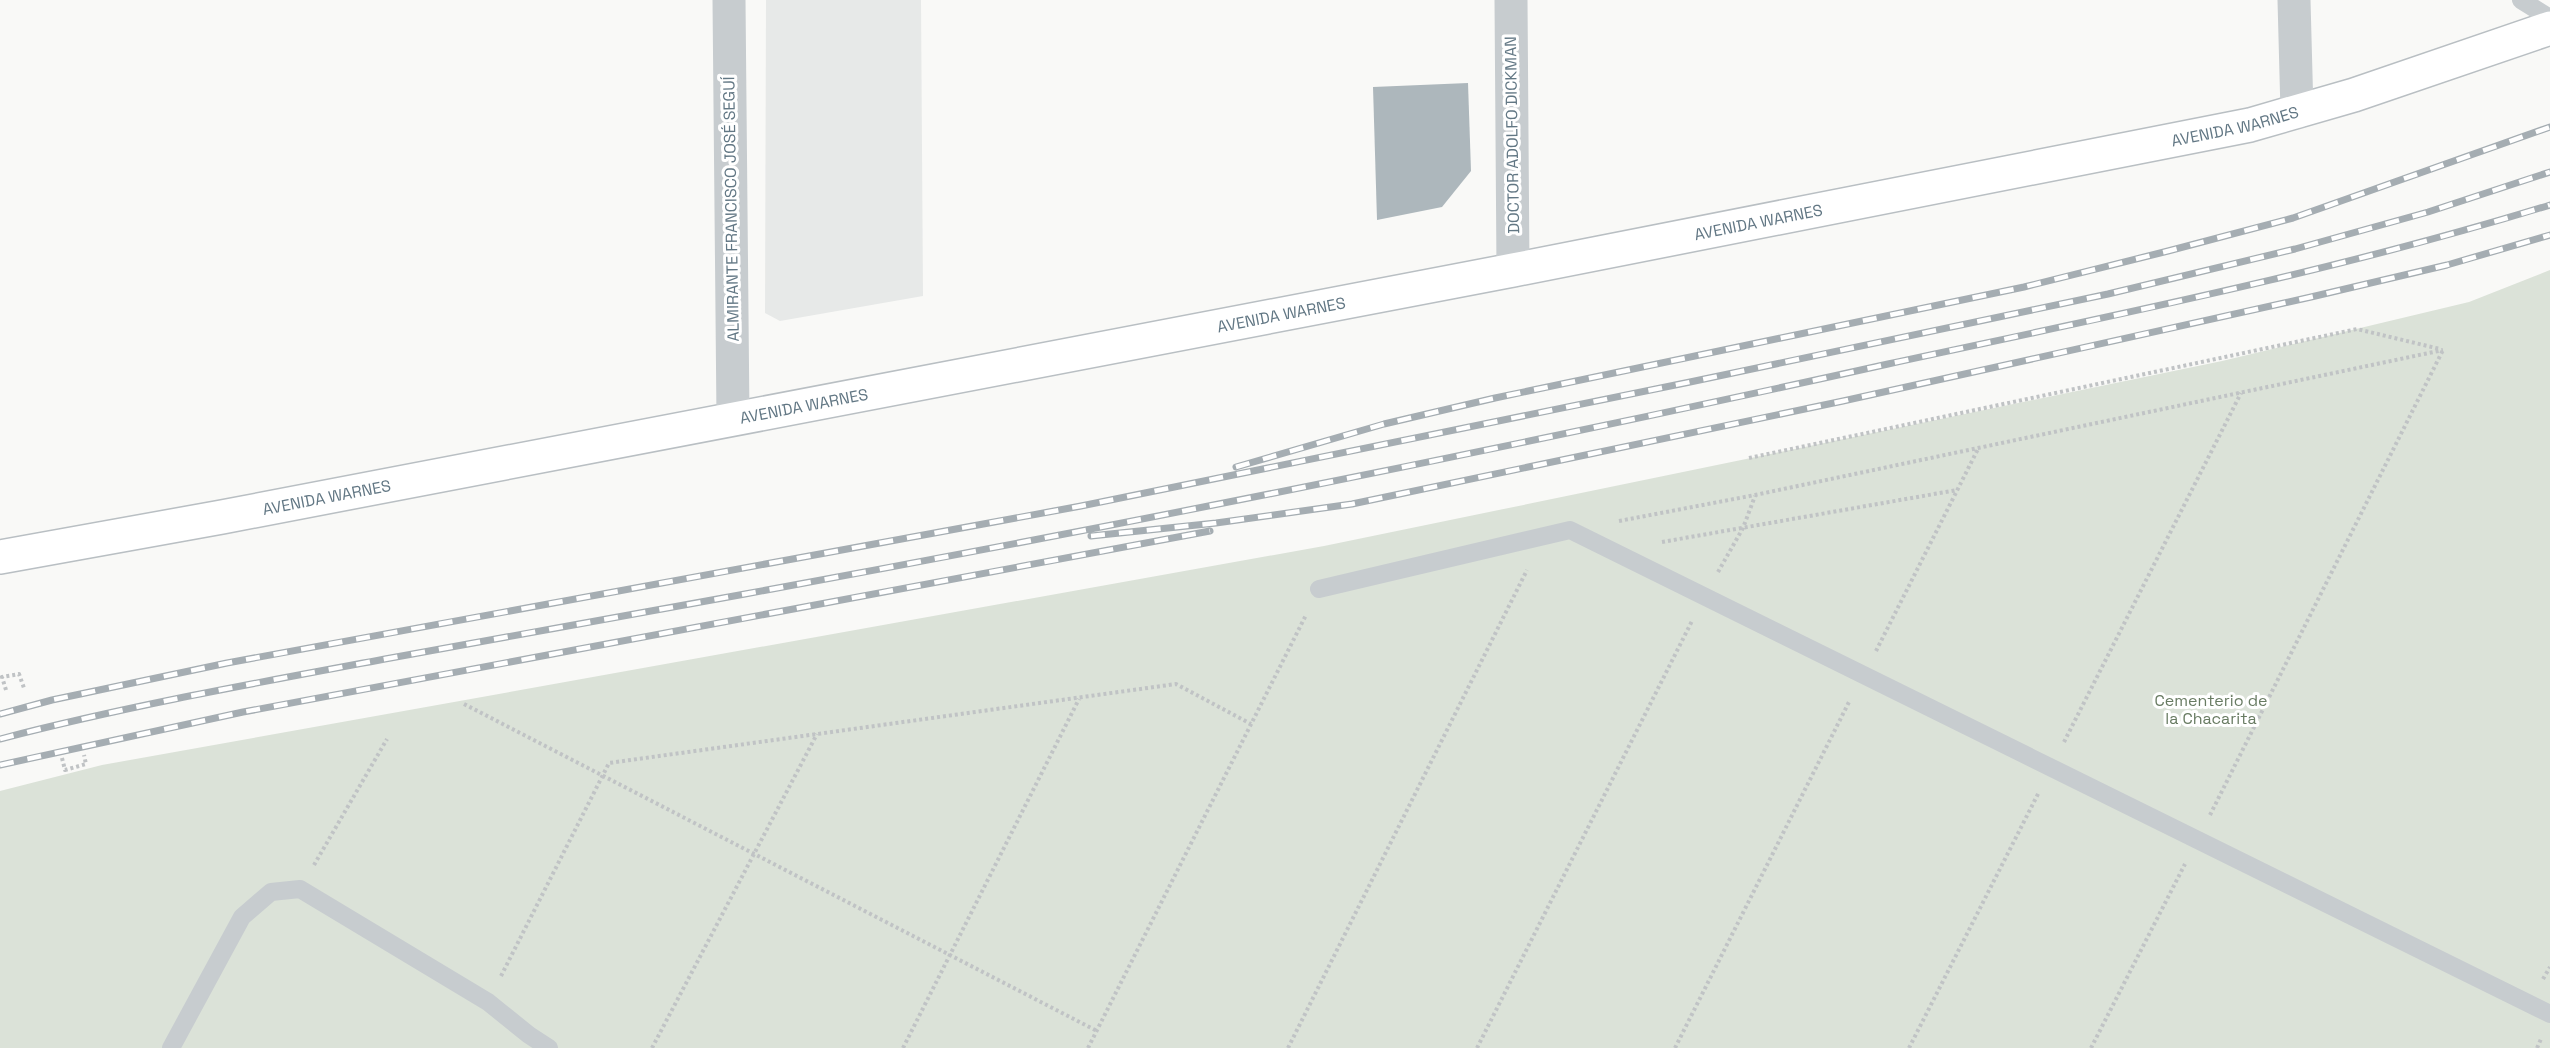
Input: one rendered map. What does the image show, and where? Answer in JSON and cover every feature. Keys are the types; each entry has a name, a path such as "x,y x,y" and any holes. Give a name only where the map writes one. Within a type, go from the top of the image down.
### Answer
{"main road":[{"name":"AVENIDA WARNES","path":"0,556 222,517 1513,270 2250,125 2375,88 2550,28"}],"street":[{"name":"ALMIRANTE FRANCISCO JOSÉ SEGUÍ","path":"729,0 734,418"},
{"name":"DOCTOR ADOLFO DICKMAN","path":"1511,0 1513,270"},
{"path":"2294,0 2297,112"}],"lane":[{"path":"2521,0 2550,18"},
{"path":"1319,589 1570,530 2550,1014"},
{"path":"171,1048 242,916 271,892 300,889 488,1002 528,1035 549,1048"}],"path":[{"path":"1749,458 2357,329 2443,350"},
{"path":"1570,530 1755,495 2443,350"},
{"path":"2091,1048 2443,350"},
{"path":"1909,1048 2242,392"},
{"path":"1675,1048 1978,448"},
{"path":"1611,550 1957,490"},
{"path":"1477,1048 1704,597 1743,528 1755,495"},
{"path":"1288,1048 1543,537"},
{"path":"1088,1048 1319,589"},
{"path":"6,690 2,677 19,674 24,688"},
{"path":"488,1002 609,763 1176,684 1251,724"},
{"path":"903,1048 1079,699"},
{"path":"464,704 1097,1031"},
{"path":"652,1048 817,734"},
{"path":"300,889 387,739"},
{"path":"62,758 65,770 86,764 84,755"}],"shaded area":[{"path":"766,0 921,0 923,296 780,321 765,313"}],"green space":[{"name":"Cementerio de la Chacarita","path":"2550,270 2550,1048 0,1048 0,791 102,765 1324,546 2222,361 2469,302"}],"building":[{"path":"1468,83 1471,171 1442,207 1377,220 1373,87"}],"railway":[{"path":"1236,467 1384,424 1495,398 2024,287 2168,251 2293,218 2550,127"},
{"path":"0,714 52,700 227,663 1081,506 2108,294 2295,249 2428,212 2550,172"},
{"path":"0,739 240,686 1032,540 1603,426 2221,292 2386,251 2550,205"},
{"path":"1091,536 1216,523 1352,504 1843,401 2311,297 2447,265 2550,235"},
{"path":"0,765 243,712 1210,531"}]}
